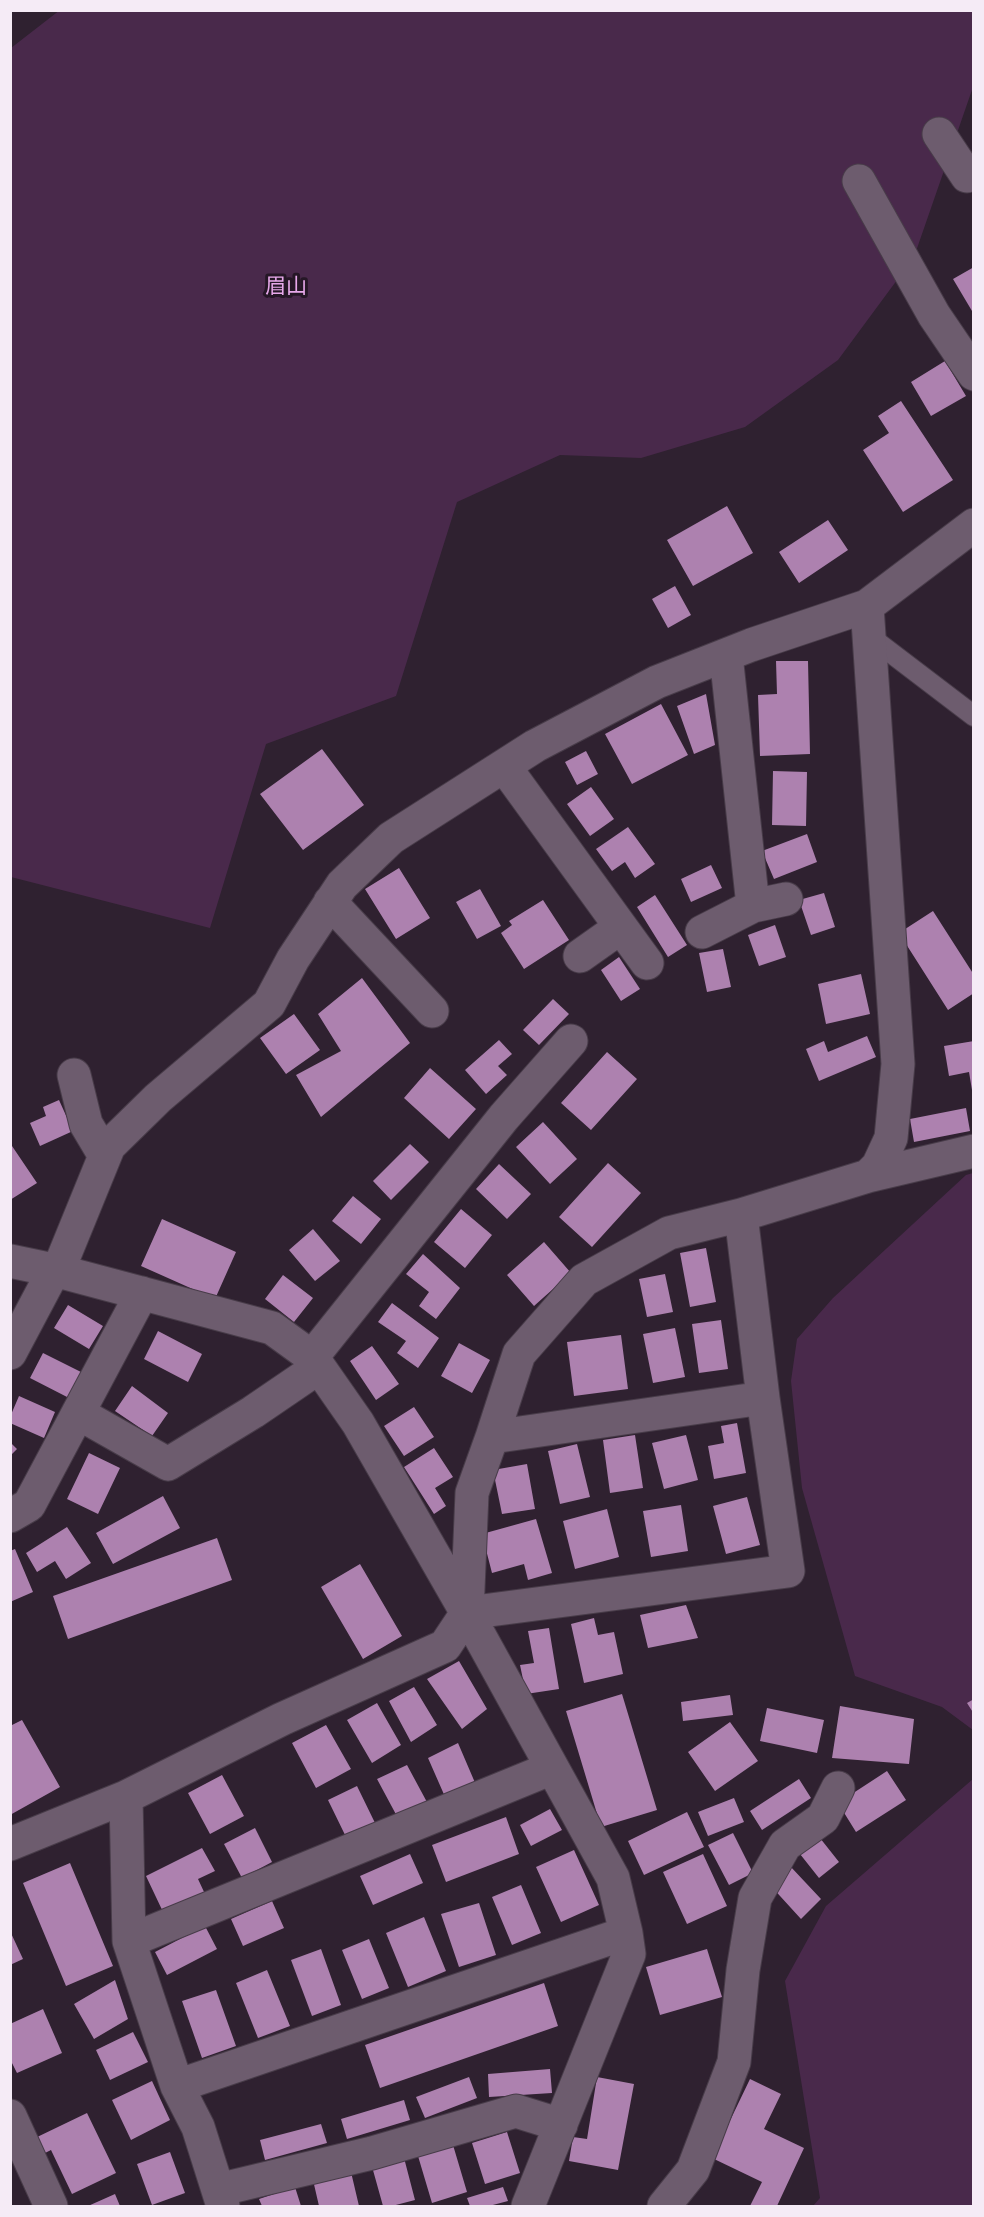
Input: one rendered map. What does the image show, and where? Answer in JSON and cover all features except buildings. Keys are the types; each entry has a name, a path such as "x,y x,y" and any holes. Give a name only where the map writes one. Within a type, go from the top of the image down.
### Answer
{"street":[{"path":"939,134 968,176 974,173"},
{"path":"859,181 934,315 974,374"},
{"path":"10,1353 56,1270 109,1146 158,1098 269,1004 293,959 342,885 391,838 535,746 657,682 726,655 868,621 974,525"},
{"path":"868,621 898,1064 891,1138 878,1166 868,1176"},
{"path":"726,655 753,906"},
{"path":"504,766 647,963"},
{"path":"702,932 753,906 786,899"},
{"path":"330,902 432,1011"},
{"path":"580,956 621,927"},
{"path":"78,1413 168,1464 253,1412 316,1362 504,1117 572,1041"},
{"path":"74,1075 86,1124 105,1156"},
{"path":"10,1844 126,1797 282,1719 445,1646 467,1613 472,1493 519,1354 584,1280 669,1233 741,1215 868,1176 974,1151"},
{"path":"467,1613 788,1571 763,1398 741,1215"},
{"path":"10,1261 56,1270 272,1328 316,1362 358,1424 467,1613 613,1878 629,1954 528,2206"},
{"path":"10,1516 29,1505 142,1293"},
{"path":"492,1437 763,1398"},
{"path":"129,1941 552,1768"},
{"path":"664,2206 693,2170 734,2062 743,1970 755,1898 785,1845 823,1818 838,1788"},
{"path":"126,1797 129,1941 177,2086 198,2127 221,2198 516,2112 561,2125"},
{"path":"177,2086 626,1933"},
{"path":"10,2116 51,2206"}],"lane":[{"path":"868,621 974,716"}],"green space":[{"name":"眉山","path":"60,10 973,11 973,87 914,257 838,360 745,427 641,458 560,455 457,502 396,696 266,744 210,928 11,877 11,48"},
{"path":"973,1173 973,1730 942,1707 855,1676 802,1488 791,1381 797,1339 833,1298 966,1175"},
{"path":"973,1779 973,2206 813,2206 820,2198 785,1981 826,1906"}]}
